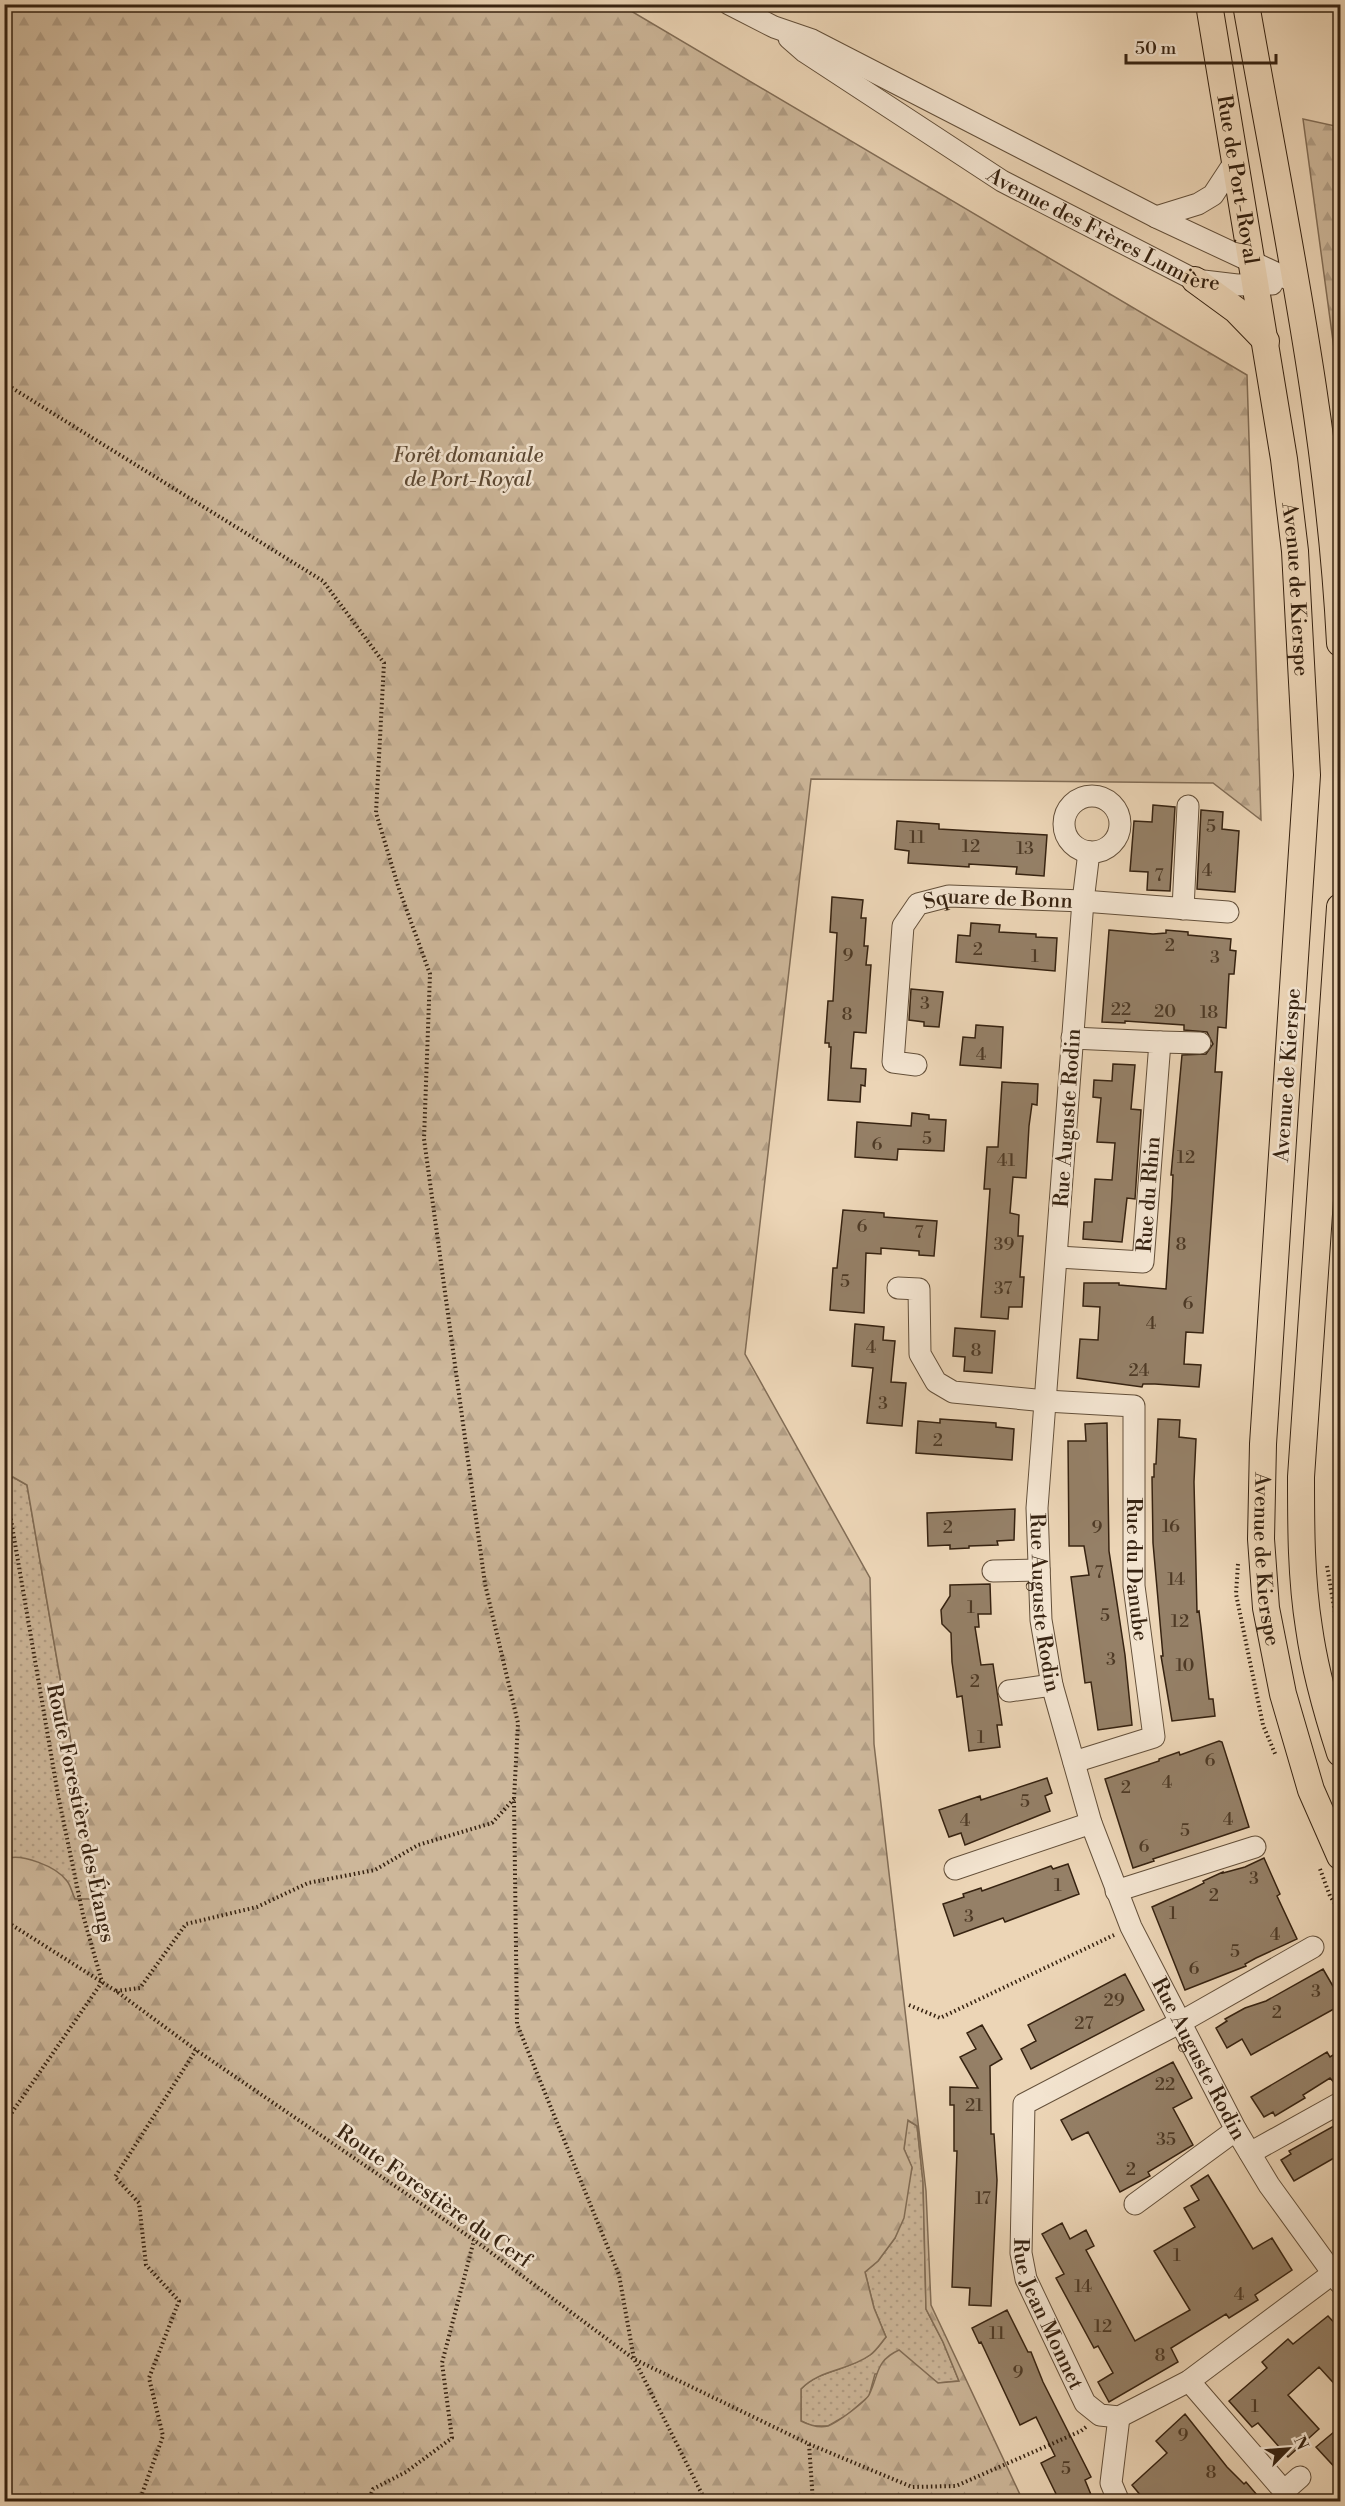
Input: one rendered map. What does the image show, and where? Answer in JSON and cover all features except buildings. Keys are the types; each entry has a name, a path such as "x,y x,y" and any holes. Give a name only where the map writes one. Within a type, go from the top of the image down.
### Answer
{"main road":[{"name":"Rue de Port-Royal","path":"1209,4 1255,274"},
{"name":"Rue de Port-Royal","path":"1246,4 1295,282"},
{"name":"Avenue de Kierspe","path":"1255,274 1284,459 1295,551 1306,775 1263,1444 1261,1539 1266,1608 1283,1694 1311,1790 1341,1856"},
{"path":"1195,280 1236,310 1266,341"},
{"name":"Avenue de Kierspe","path":"1295,282 1324,456 1341,643"},
{"name":"Avenue de Kierspe","path":"1341,907 1301,1498 1301,1550 1308,1628 1326,1708 1341,1753"}],"street":[{"name":"Avenue des Frères Lumière","path":"729,4 774,27 812,40 1156,217 1255,274 1295,282"},
{"name":"Avenue des Frères Lumière","path":"774,27 805,52 1002,181 1195,280 1237,285 1255,274"},
{"path":"1156,217 1198,204 1213,195 1236,160"},
{"path":"1183,909 1188,806"},
{"name":"Rue Auguste Rodin","path":"1089,852 1072,1038 1058,1257 1037,1508 1041,1620 1052,1684 1091,1823 1131,1927 1236,2130 1269,2185 1338,2275"},
{"name":"Square de Bonn","path":"916,1065 893,1062 903,926 918,904 950,897 1083,901"},
{"path":"1083,901 1228,912"},
{"path":"1072,1038 1200,1043"},
{"name":"Rue du Rhin","path":"1058,1257 1143,1262 1160,1042"},
{"path":"898,1288 919,1288 921,1354 936,1382 953,1392 1046,1401"},
{"name":"Rue du Danube","path":"1046,1401 1134,1406 1134,1586 1154,1737 1074,1762"},
{"path":"993,1571 1039,1570"},
{"path":"1009,1691 1052,1684"},
{"path":"955,1869 1091,1823"},
{"path":"1116,1891 1255,1847"},
{"path":"1181,2022 1313,1947"},
{"name":"Rue Jean Monnet","path":"1110,2416 1085,2403 1026,2279 1021,2253 1024,2104 1181,2022"},
{"path":"1250,2153 1341,2103"},
{"path":"1135,2204 1236,2130"},
{"path":"1119,2502 1111,2483 1110,2416 1189,2381 1338,2275"},
{"path":"1189,2381 1284,2491 1300,2476"}],"path":[{"path":"4,383 323,581 384,663 376,813 399,889 430,974 424,1139 485,1584 518,1723 514,1798 517,2024 619,2275 634,2359 706,2502"},
{"name":"Route Forestière des Étangs","path":"4,1479 58,1795 84,1915 102,1982"},
{"path":"1325,1556 1341,1642"},
{"path":"116,1991 140,1988 186,1924 257,1907 308,1883 375,1870 418,1845 492,1824 514,1798"},
{"name":"Route Forestière du Cerf","path":"4,1920 116,1991 196,2050 474,2240 634,2359 809,2444 912,2487 956,2486 1110,2416"},
{"path":"909,2005 940,2018 1131,1927"},
{"path":"4,2124 102,1982"},
{"path":"139,2502 163,2436 149,2378 179,2301 146,2265 139,2203 115,2177 196,2050"},
{"path":"368,2502 373,2489 406,2472 452,2438 442,2363 474,2240"},
{"path":"809,2444 813,2502"}],"green space":[{"name":"Forêt domaniale de Port-Royal","path":"5,4 621,5 1247,375 1261,820 1213,783 811,779 745,1354 870,1578 874,1744 926,2191 931,2305 1023,2501 5,2501 5,1859 29,1859 55,1870 70,1885 75,1899 90,1899 96,1887 27,1485 13,1477 4,1485","holes":["908,2120 917,2126 923,2182 926,2309 959,2381 938,2383 899,2350 891,2354 882,2364 869,2395 857,2407 828,2426 807,2424 801,2421 801,2389 825,2374 870,2355 886,2337 874,2308 865,2272 878,2261 895,2238 904,2218 912,2167 904,2149"]},
{"path":"1303,119 1340,127 1340,393"},
{"path":"13,1477 27,1485 96,1887 91,1900 75,1899 66,1880 11,1857 5,1859 4,1485"},
{"path":"907,2120 917,2126 923,2181 926,2309 959,2381 938,2383 923,2372 875,2374 869,2396 847,2415 828,2426 812,2426 801,2421 801,2389 825,2374 870,2355 886,2337 874,2308 865,2272 878,2261 895,2238 912,2168 904,2149"}]}
